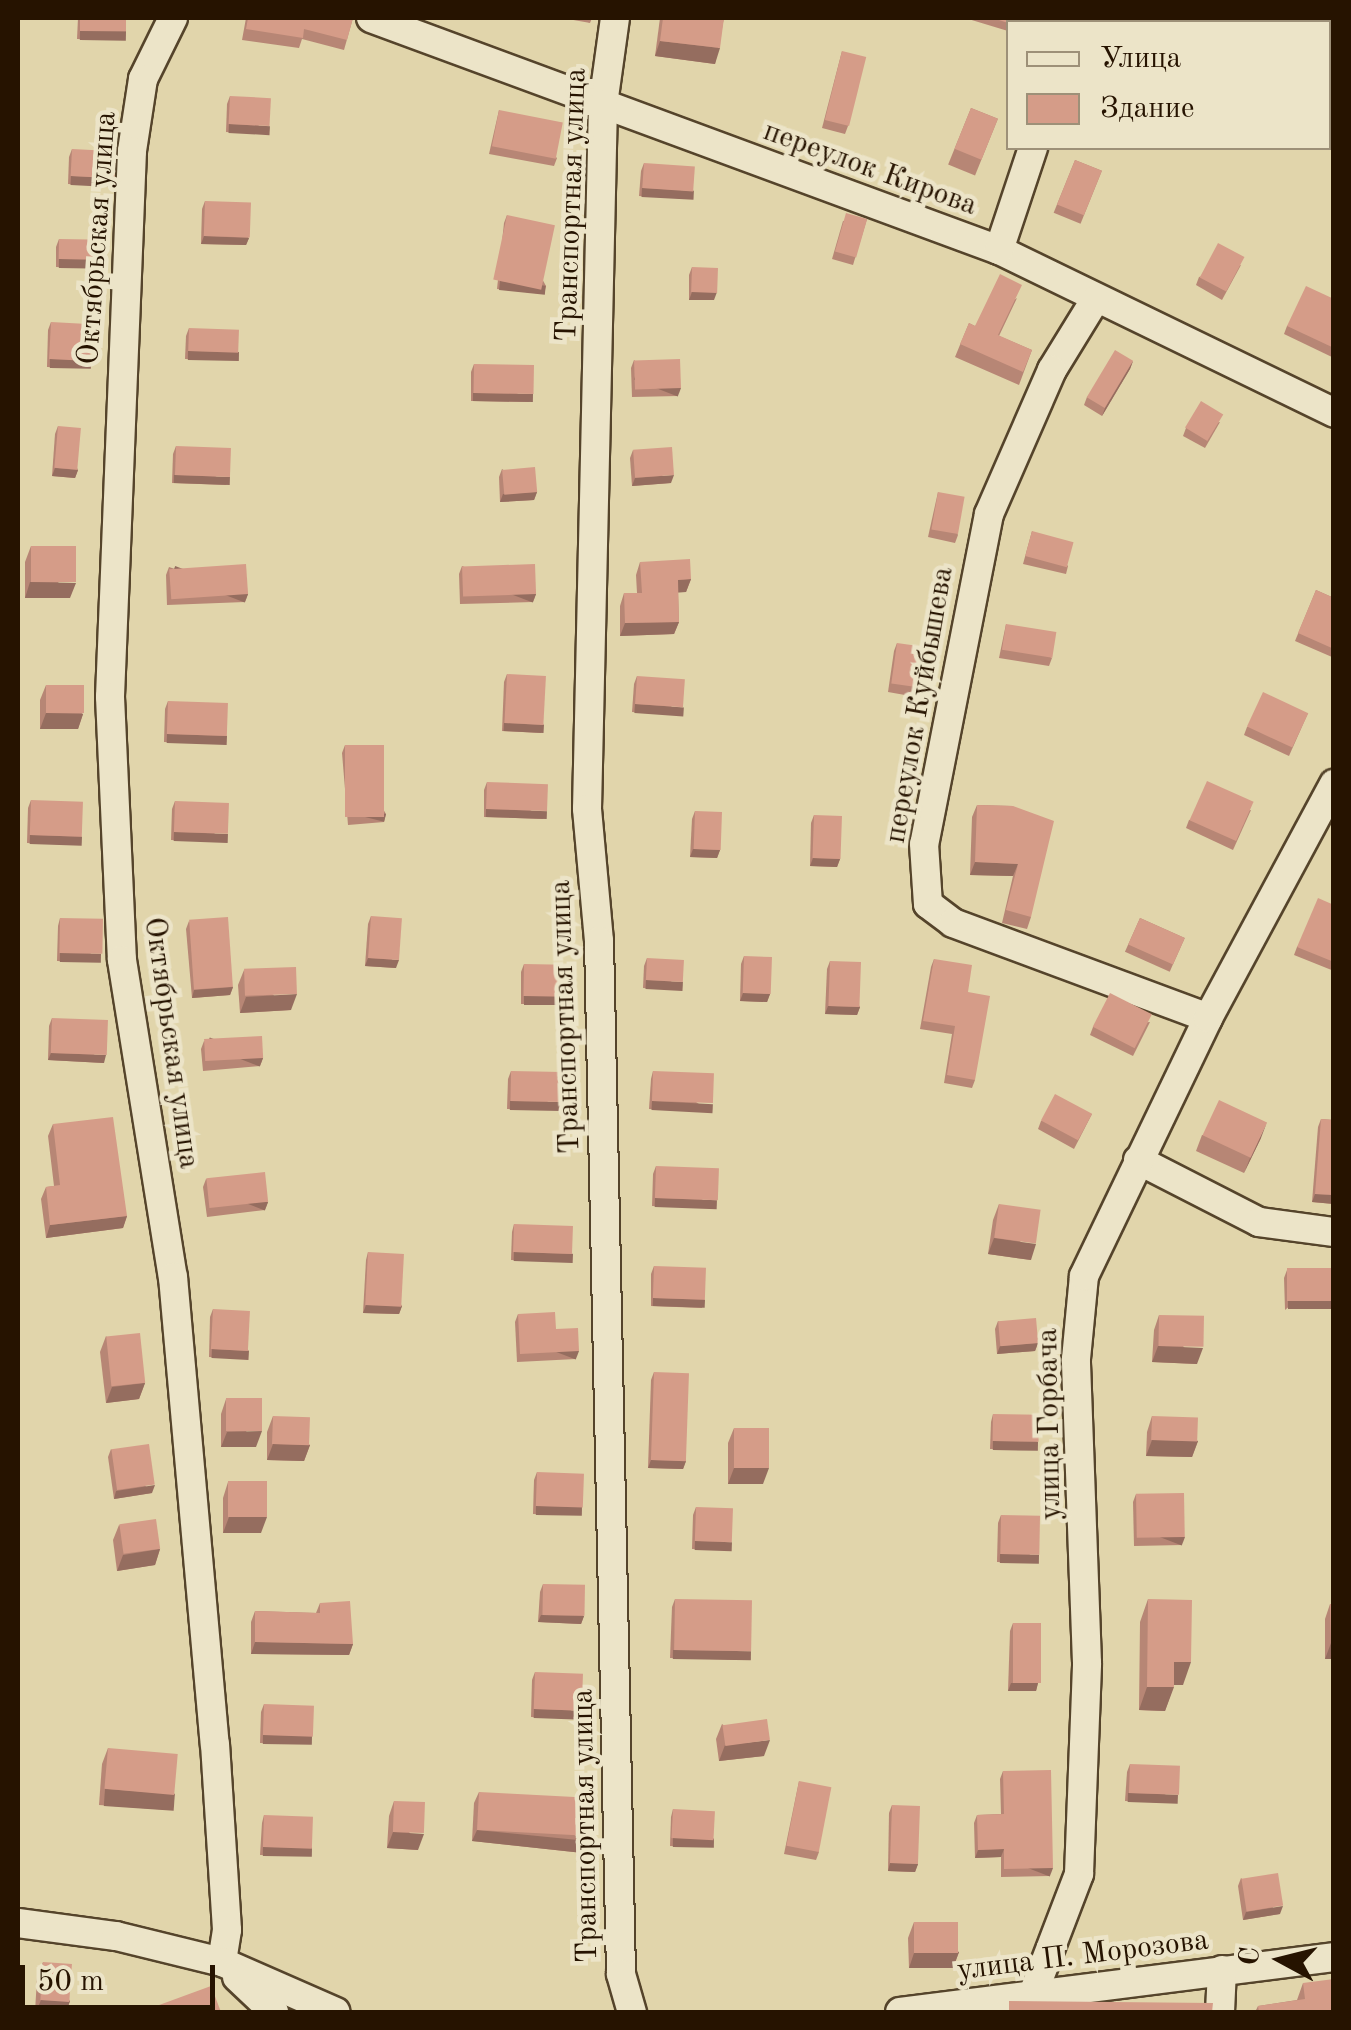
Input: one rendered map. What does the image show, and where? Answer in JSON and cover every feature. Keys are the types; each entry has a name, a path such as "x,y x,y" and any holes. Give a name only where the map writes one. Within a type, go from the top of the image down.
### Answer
{"street":[{"name":"Октябрьская улица","path":"173,18 143,78 132,152 110,696 122,960 174,1277 214,1744 227,1930 222,1962"},
{"name":"переулок Кирова","path":"371,18 999,250 1334,413"},
{"name":"Транспортная улица","path":"615,18 603,104 587,808 600,942 621,1974 632,2012"},
{"path":"999,250 1032,150"},
{"name":"переулок Куйбышева","path":"1095,300 1052,370 989,514 924,844 928,904 952,923 1208,1018"},
{"name":"улица Горбача","path":"1033,1994 1079,1874 1088,1663 1076,1359 1084,1276 1208,1018 1334,784"},
{"path":"1138,1160 1259,1222 1334,1232"},
{"path":"18,1923 116,1936 222,1962 336,2012"},
{"name":"улица П. Морозова","path":"900,2012 975,2008 1033,1994 1334,1957"},
{"path":"222,1962 274,2012"},
{"path":"1220,2012 1222,1970"}],"building":[{"path":"80,18 126,18 126,31 80,31"},
{"path":"248,18 353,18 347,40 304,29 303,38 246,29"},
{"path":"663,18 724,18 720,48 660,41"},
{"path":"842,51 866,57 849,126 825,120"},
{"path":"230,96 271,98 269,126 229,124"},
{"path":"971,108 998,119 981,160 955,149"},
{"path":"499,110 563,122 556,159 492,146"},
{"path":"72,149 116,151 115,178 71,176"},
{"path":"1075,160 1102,171 1084,215 1057,205"},
{"path":"644,163 695,167 693,191 642,188"},
{"path":"205,201 251,203 250,238 204,236"},
{"path":"846,213 867,219 856,258 835,251"},
{"path":"507,215 555,225 541,290 493,280"},
{"path":"59,239 105,240 105,260 59,259"},
{"path":"1218,243 1244,257 1226,292 1200,277"},
{"path":"692,267 718,268 717,293 691,292"},
{"path":"1000,274 1022,285 998,335 1032,350 1023,372 960,344 969,323 975,326"},
{"path":"1306,286 1334,299 1334,348 1287,326"},
{"path":"51,322 92,324 90,361 49,359"},
{"path":"189,328 239,330 238,353 188,351"},
{"path":"1115,350 1133,361 1105,408 1087,397"},
{"path":"680,359 681,388 635,390 634,361"},
{"path":"474,364 534,365 533,394 473,393"},
{"path":"1201,401 1223,414 1207,441 1185,428"},
{"path":"58,426 81,428 77,470 54,468"},
{"path":"176,446 231,448 230,477 175,475"},
{"path":"672,447 674,475 635,478 633,450"},
{"path":"535,467 537,492 504,495 502,470"},
{"path":"938,492 965,497 958,534 931,529"},
{"path":"1032,531 1074,542 1067,567 1025,556"},
{"path":"31,546 76,546 76,582 31,582"},
{"path":"690,559 691,579 678,580 679,622 625,623 624,593 642,593 640,562"},
{"path":"246,564 248,594 171,599 169,569"},
{"path":"535,564 536,594 463,597 462,567"},
{"path":"1316,590 1334,598 1334,649 1298,633"},
{"path":"1006,624 1056,632 1052,658 1002,650"},
{"path":"897,643 931,648 925,688 891,684"},
{"path":"507,674 546,676 543,725 504,723"},
{"path":"637,676 685,679 683,707 635,704"},
{"path":"46,685 84,685 84,713 46,713"},
{"path":"1263,692 1308,713 1292,748 1247,726"},
{"path":"168,701 228,703 227,736 167,734"},
{"path":"345,745 384,745 384,817 345,817"},
{"path":"1207,781 1254,802 1236,841 1190,820"},
{"path":"487,782 548,784 547,811 486,809"},
{"path":"31,800 83,802 82,837 30,835"},
{"path":"175,801 229,803 228,834 174,832"},
{"path":"977,805 1013,806 1054,821 1031,917 1006,910 1018,864 975,862"},
{"path":"695,811 722,812 721,850 694,849"},
{"path":"814,815 842,816 840,859 812,858"},
{"path":"1318,898 1334,905 1334,962 1297,947"},
{"path":"371,916 402,918 399,960 368,958"},
{"path":"228,917 233,987 194,990 189,920"},
{"path":"60,918 103,919 102,954 59,953"},
{"path":"1140,918 1185,938 1173,964 1128,944"},
{"path":"744,956 772,957 771,994 743,993"},
{"path":"647,958 684,960 683,982 646,980"},
{"path":"934,959 972,965 968,992 990,996 975,1080 947,1075 955,1026 923,1021"},
{"path":"830,961 861,962 859,1007 828,1006"},
{"path":"524,964 565,965 564,997 523,996"},
{"path":"296,967 297,994 245,996 244,969"},
{"path":"1110,993 1152,1014 1135,1048 1093,1027"},
{"path":"52,1018 108,1020 107,1055 51,1053"},
{"path":"262,1036 263,1058 205,1061 204,1039"},
{"path":"511,1071 562,1072 561,1102 510,1101"},
{"path":"653,1071 714,1073 713,1103 652,1101"},
{"path":"1055,1094 1092,1114 1078,1140 1041,1120"},
{"path":"1219,1100 1267,1122 1251,1158 1203,1135"},
{"path":"113,1117 127,1216 50,1225 46,1187 60,1185 53,1124"},
{"path":"1321,1119 1334,1120 1334,1195 1315,1194"},
{"path":"656,1166 719,1168 718,1200 655,1198"},
{"path":"265,1172 268,1202 209,1208 206,1178"},
{"path":"999,1204 1041,1210 1036,1244 994,1238"},
{"path":"514,1224 573,1226 572,1254 513,1252"},
{"path":"368,1252 404,1254 401,1307 365,1305"},
{"path":"654,1266 706,1268 705,1300 653,1298"},
{"path":"1287,1268 1334,1268 1334,1301 1287,1301"},
{"path":"213,1309 250,1311 248,1351 211,1349"},
{"path":"555,1312 556,1329 578,1328 579,1351 520,1354 518,1314"},
{"path":"1159,1315 1204,1316 1203,1347 1158,1346"},
{"path":"1036,1318 1038,1343 1000,1346 998,1321"},
{"path":"140,1333 145,1383 111,1386 106,1337"},
{"path":"654,1372 689,1373 686,1461 651,1460"},
{"path":"226,1398 262,1398 262,1431 226,1431"},
{"path":"993,1414 1039,1415 1039,1442 993,1441"},
{"path":"273,1416 310,1417 309,1445 272,1444"},
{"path":"1152,1416 1198,1418 1197,1442 1151,1440"},
{"path":"734,1428 769,1428 769,1468 734,1468"},
{"path":"149,1444 155,1485 117,1490 111,1449"},
{"path":"537,1472 584,1474 583,1508 536,1506"},
{"path":"228,1481 267,1481 267,1517 228,1517"},
{"path":"1184,1493 1185,1537 1137,1538 1136,1494"},
{"path":"696,1507 733,1508 732,1542 695,1541"},
{"path":"1001,1515 1040,1516 1039,1555 1000,1554"},
{"path":"156,1519 160,1549 124,1554 119,1524"},
{"path":"543,1584 585,1585 584,1616 542,1615"},
{"path":"675,1599 752,1600 751,1651 674,1650"},
{"path":"1148,1599 1192,1600 1191,1662 1174,1662 1174,1687 1147,1687"},
{"path":"350,1601 353,1644 255,1642 255,1611 320,1613 320,1603"},
{"path":"1330,1604 1334,1604 1334,1643 1331,1643"},
{"path":"1013,1623 1041,1623 1041,1683 1013,1683"},
{"path":"535,1672 583,1674 582,1711 534,1709"},
{"path":"264,1704 314,1706 313,1737 263,1735"},
{"path":"767,1719 770,1740 725,1746 722,1725"},
{"path":"108,1748 178,1754 174,1795 104,1789"},
{"path":"1130,1764 1180,1766 1179,1795 1129,1793"},
{"path":"1051,1770 1053,1868 1004,1869 1004,1849 978,1850 977,1815 1004,1814 1003,1771"},
{"path":"799,1781 831,1787 819,1852 786,1846"},
{"path":"479,1792 589,1798 587,1836 477,1830"},
{"path":"394,1801 425,1802 424,1833 393,1832"},
{"path":"892,1805 920,1806 918,1864 890,1863"},
{"path":"673,1809 715,1811 713,1840 671,1838"},
{"path":"264,1815 313,1817 312,1849 263,1847"},
{"path":"1278,1873 1283,1906 1247,1911 1241,1879"},
{"path":"914,1922 958,1922 958,1953 914,1953"},
{"path":"43,1962 72,1964 69,2002 40,2000"},
{"path":"1334,1979 1334,2012 1259,2012 1258,2006 1305,1999 1303,1983"},
{"path":"211,1986 221,2012 140,2012"},
{"path":"1009,2001 1213,2003 1212,2012 1009,2012"}]}
